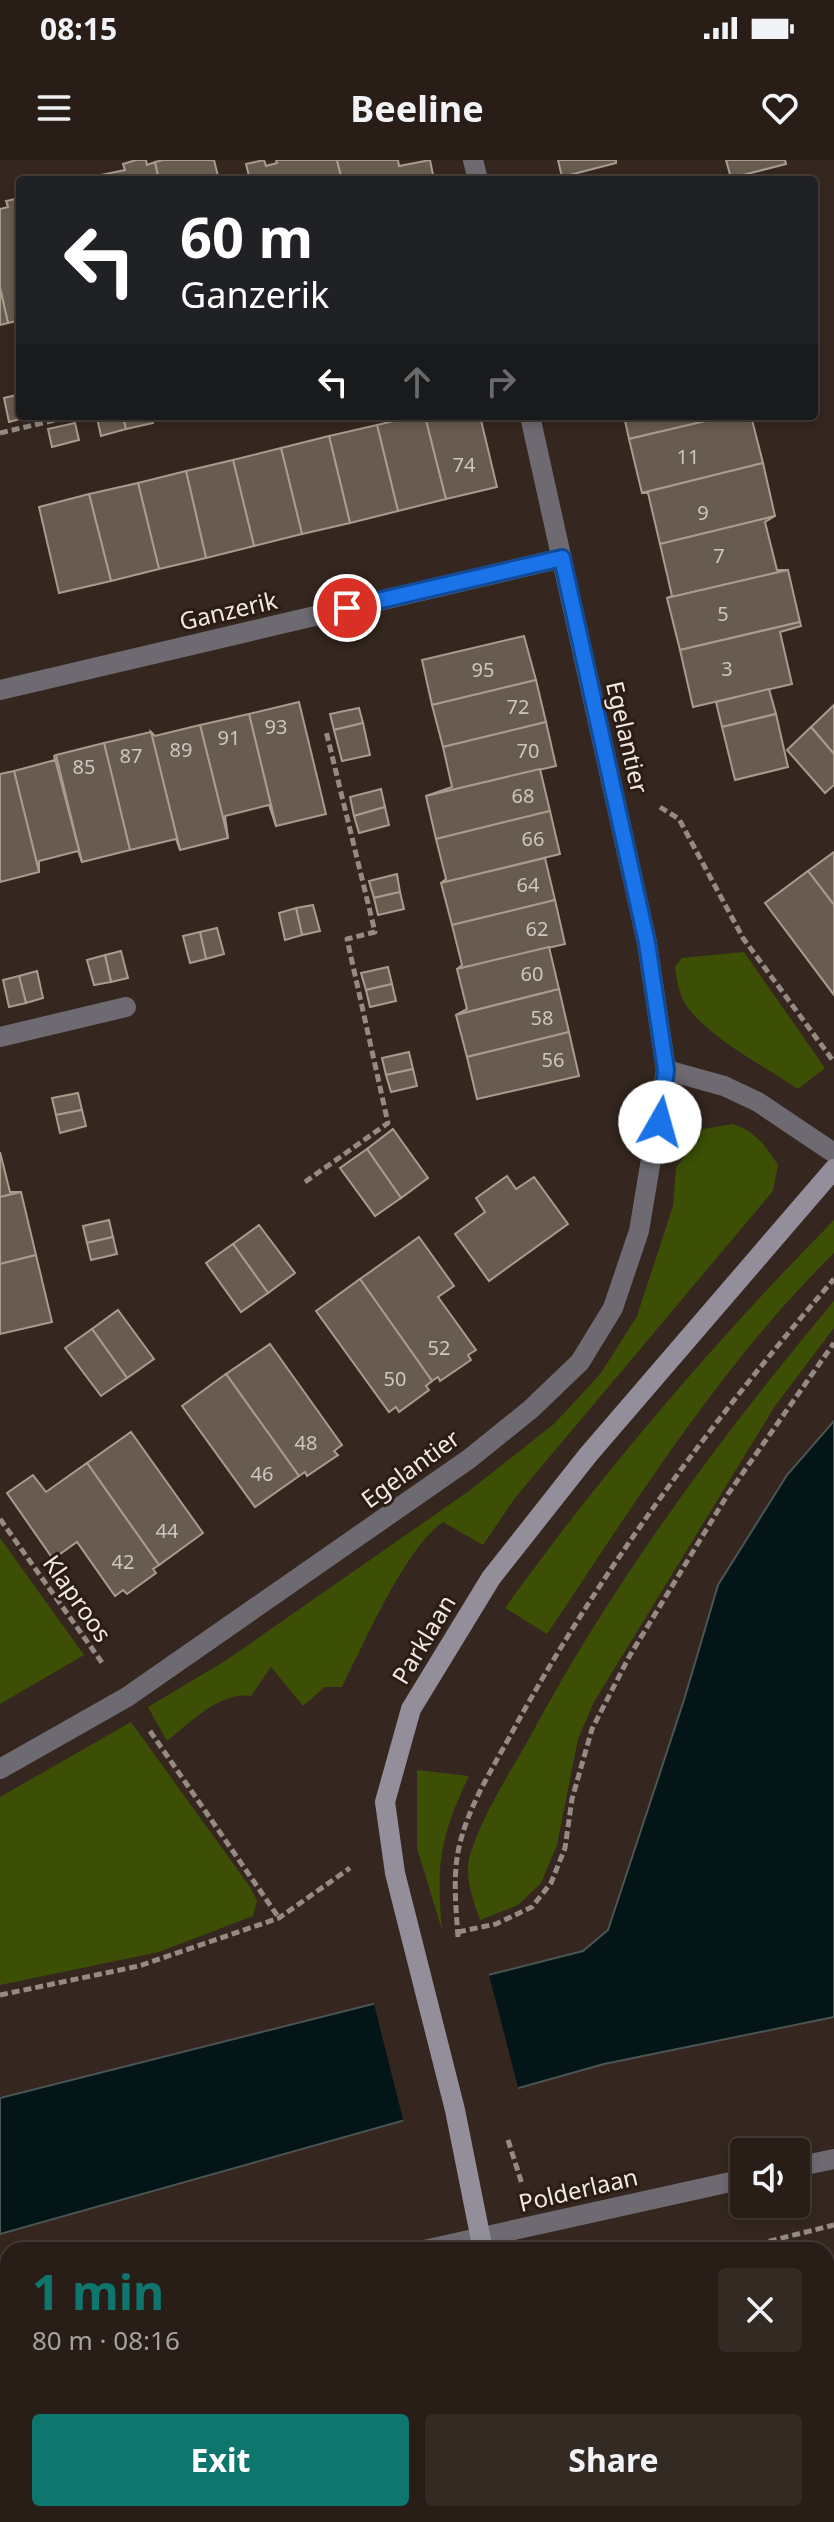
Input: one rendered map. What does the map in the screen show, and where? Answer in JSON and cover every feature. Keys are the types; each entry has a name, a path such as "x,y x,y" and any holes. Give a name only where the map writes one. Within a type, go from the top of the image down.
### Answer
{"street":[{"name":"Egelantier","path":"0,1769 127,1697 469,1459 531,1409 580,1362 613,1308 639,1231 666,1070 647,943 531,420"},
{"name":"Ganzerik","path":"0,690 562,558"},
{"path":"0,1037 126,1007"},
{"path":"666,1070 724,1086 758,1102 834,1153"},
{"name":"Parklaan","path":"481,2242 455,2110 395,1873 385,1802 411,1709 491,1578 598,1443 834,1169"},
{"path":"810,2164 834,2159"},
{"name":"Polderlaan","path":"487,2242 535,2225 730,2182"}],"path":[{"path":"0,433 55,420"},
{"path":"305,1182 388,1123 347,939 375,932 326,731"},
{"path":"611,779 679,819 743,938 834,1062"},
{"path":"458,1946 455,1891 458,1852 472,1807 531,1698 585,1609 707,1433 834,1279"},
{"path":"458,1932 496,1924 532,1907 551,1883 565,1848 572,1799 592,1729 629,1657 728,1494 834,1343"},
{"name":"Klaproos","path":"0,1519 279,1918"},
{"path":"0,1995 139,1966 279,1918 350,1868 395,1873"},
{"path":"504,2128 535,2225"},
{"path":"766,2242 834,2225"}],"green space":[{"path":"744,952 825,1068 798,1089 712,1032 682,999 675,967 682,958"},
{"path":"732,1124 747,1130 759,1140 778,1165 773,1191 515,1498 483,1545 443,1522 429,1535 386,1598 342,1687 325,1687 303,1706 271,1667 251,1696 228,1698 217,1703 167,1741 148,1707 225,1661 469,1491 555,1423 601,1373 637,1316 673,1206 676,1168 703,1129"},
{"path":"834,1220 834,1253 754,1341 717,1388 647,1485 547,1634 505,1608 621,1456 746,1312"},
{"path":"834,1301 834,1328 775,1406 594,1702 578,1739 557,1845 541,1883 518,1905 480,1920 472,1896 468,1863 475,1839 563,1677 671,1510 750,1404"},
{"path":"0,1538 84,1655 0,1704"},
{"path":"131,1722 250,1887 257,1901 253,1916 159,1952 0,1985 0,1797"},
{"path":"417,1770 469,1776 452,1816 442,1851 442,1930 417,1848"}],"shaded area":[{"path":"834,1421 834,2017 604,2064 0,2234 0,2098 583,1951 608,1930 684,1700 718,1585 787,1475"}],"pier":[{"path":"488,1971 519,2091 404,2123 373,2000"}],"building":[{"path":"136,160 146,160 147,165 155,162 158,176 96,176 125,170 123,164"},
{"path":"214,160 218,176 158,176 155,162"},
{"path":"264,160 266,166 277,163 276,160 337,160 341,176 249,176 246,164"},
{"path":"337,160 398,160 399,166 430,160 433,176 341,176"},
{"path":"558,160 616,160 616,163 562,176"},
{"path":"726,160 785,160 786,164 730,176"},
{"path":"16,199 16,321 8,323 0,288 0,209 8,207 6,201"},
{"path":"0,288 8,323 0,325"},
{"path":"16,395 16,420 9,422 4,398"},
{"path":"97,420 124,420 126,429 101,436"},
{"path":"124,420 152,420 153,423 126,429"},
{"path":"398,420 426,420 446,499 398,511 377,425"},
{"path":"426,420 481,420 497,487 446,499"},
{"path":"625,420 710,420 629,439"},
{"path":"710,420 752,420 763,463 642,493 629,439"},
{"path":"75,423 79,440 52,447 48,429"},
{"path":"377,425 398,511 350,523 329,436"},
{"path":"329,436 350,523 302,534 281,448"},
{"path":"281,448 302,534 254,546 233,460"},
{"path":"233,460 254,546 206,558 186,471"},
{"path":"763,463 775,516 660,544 648,493 642,493"},
{"path":"186,471 206,558 159,569 138,483"},
{"path":"138,483 159,569 111,581 89,494"},
{"path":"89,494 111,581 59,593 39,507"},
{"path":"775,516 765,522 777,570 788,570 667,598 672,596 660,544"},
{"path":"788,570 800,622 680,650 667,598"},
{"path":"800,622 801,626 780,632 792,684 693,707 680,650"},
{"path":"524,636 536,680 432,705 422,660"},
{"path":"536,680 546,722 443,747 432,705"},
{"path":"769,689 776,714 722,727 716,702"},
{"path":"299,702 326,814 276,826 249,714"},
{"path":"834,705 834,754 811,727"},
{"path":"359,708 363,723 334,730 330,714"},
{"path":"249,714 276,826 269,805 225,816 228,838 200,725"},
{"path":"776,714 788,767 735,780 722,727"},
{"path":"546,722 556,766 426,796 452,787 443,747"},
{"path":"363,723 370,755 342,761 334,730"},
{"path":"200,725 228,838 180,850 151,732 155,736"},
{"path":"811,727 834,754 834,785 825,793 787,750"},
{"path":"151,732 180,850 176,839 130,850 104,743"},
{"path":"104,743 130,850 82,862 56,755"},
{"path":"54,755 82,862 78,851 39,861 39,872 14,771 55,760"},
{"path":"540,769 550,811 436,839 426,796"},
{"path":"14,771 39,872 0,882 0,774"},
{"path":"381,789 385,807 354,816 350,797"},
{"path":"385,807 389,825 359,833 354,816"},
{"path":"550,811 560,854 441,883 446,879 436,839"},
{"path":"834,852 834,905 808,871"},
{"path":"545,858 555,900 452,925 441,883"},
{"path":"808,871 834,905 834,995 765,903"},
{"path":"397,874 400,892 374,898 369,881"},
{"path":"400,892 404,909 378,915 374,898"},
{"path":"555,900 565,944 457,969 462,965 452,925"},
{"path":"313,905 320,931 302,935 296,908"},
{"path":"296,908 302,935 285,940 279,913"},
{"path":"217,928 224,954 206,959 200,932"},
{"path":"200,932 206,959 190,963 183,936"},
{"path":"549,947 559,989 456,1015 467,1009 457,969"},
{"path":"121,951 128,978 111,982 105,955"},
{"path":"105,955 111,982 94,985 87,960"},
{"path":"388,967 392,984 366,990 361,973"},
{"path":"37,971 43,998 26,1003 19,976"},
{"path":"19,976 26,1003 9,1007 3,980"},
{"path":"392,984 396,1001 370,1007 366,990"},
{"path":"559,989 569,1032 467,1057 456,1015"},
{"path":"569,1032 579,1076 477,1099 467,1057"},
{"path":"409,1052 413,1069 386,1075 382,1058"},
{"path":"413,1069 417,1086 391,1092 386,1075"},
{"path":"78,1093 82,1110 56,1115 52,1098"},
{"path":"82,1110 86,1126 60,1133 56,1115"},
{"path":"393,1129 428,1178 401,1198 367,1149"},
{"path":"367,1149 401,1198 375,1216 340,1168"},
{"path":"0,1152 10,1192 21,1192 0,1197"},
{"path":"507,1176 516,1189 534,1177 568,1224 489,1281 455,1234 485,1212 476,1198"},
{"path":"21,1192 36,1255 0,1264 0,1197"},
{"path":"109,1220 113,1237 87,1243 83,1226"},
{"path":"259,1225 295,1273 268,1293 233,1244"},
{"path":"113,1237 117,1254 91,1260 87,1243"},
{"path":"419,1237 454,1286 438,1297 476,1350 468,1355 471,1360 440,1381 438,1377 432,1381 360,1279"},
{"path":"233,1244 268,1293 241,1312 206,1263"},
{"path":"36,1255 52,1322 0,1334 0,1264"},
{"path":"360,1279 432,1381 426,1386 429,1390 399,1412 396,1407 389,1412 316,1311"},
{"path":"118,1310 154,1359 127,1378 92,1329"},
{"path":"92,1329 127,1378 101,1396 65,1348"},
{"path":"270,1344 342,1445 334,1451 338,1455 307,1476 305,1472 299,1476 226,1374"},
{"path":"226,1374 299,1476 255,1507 182,1406"},
{"path":"131,1432 203,1533 159,1565 87,1463"},
{"path":"87,1463 159,1565 153,1569 156,1573 127,1594 123,1590 115,1596 77,1542 53,1559 7,1493 33,1475 46,1492"}],"route":[{"path":"347,608 562,558 647,943 666,1070 660,1122"}]}
